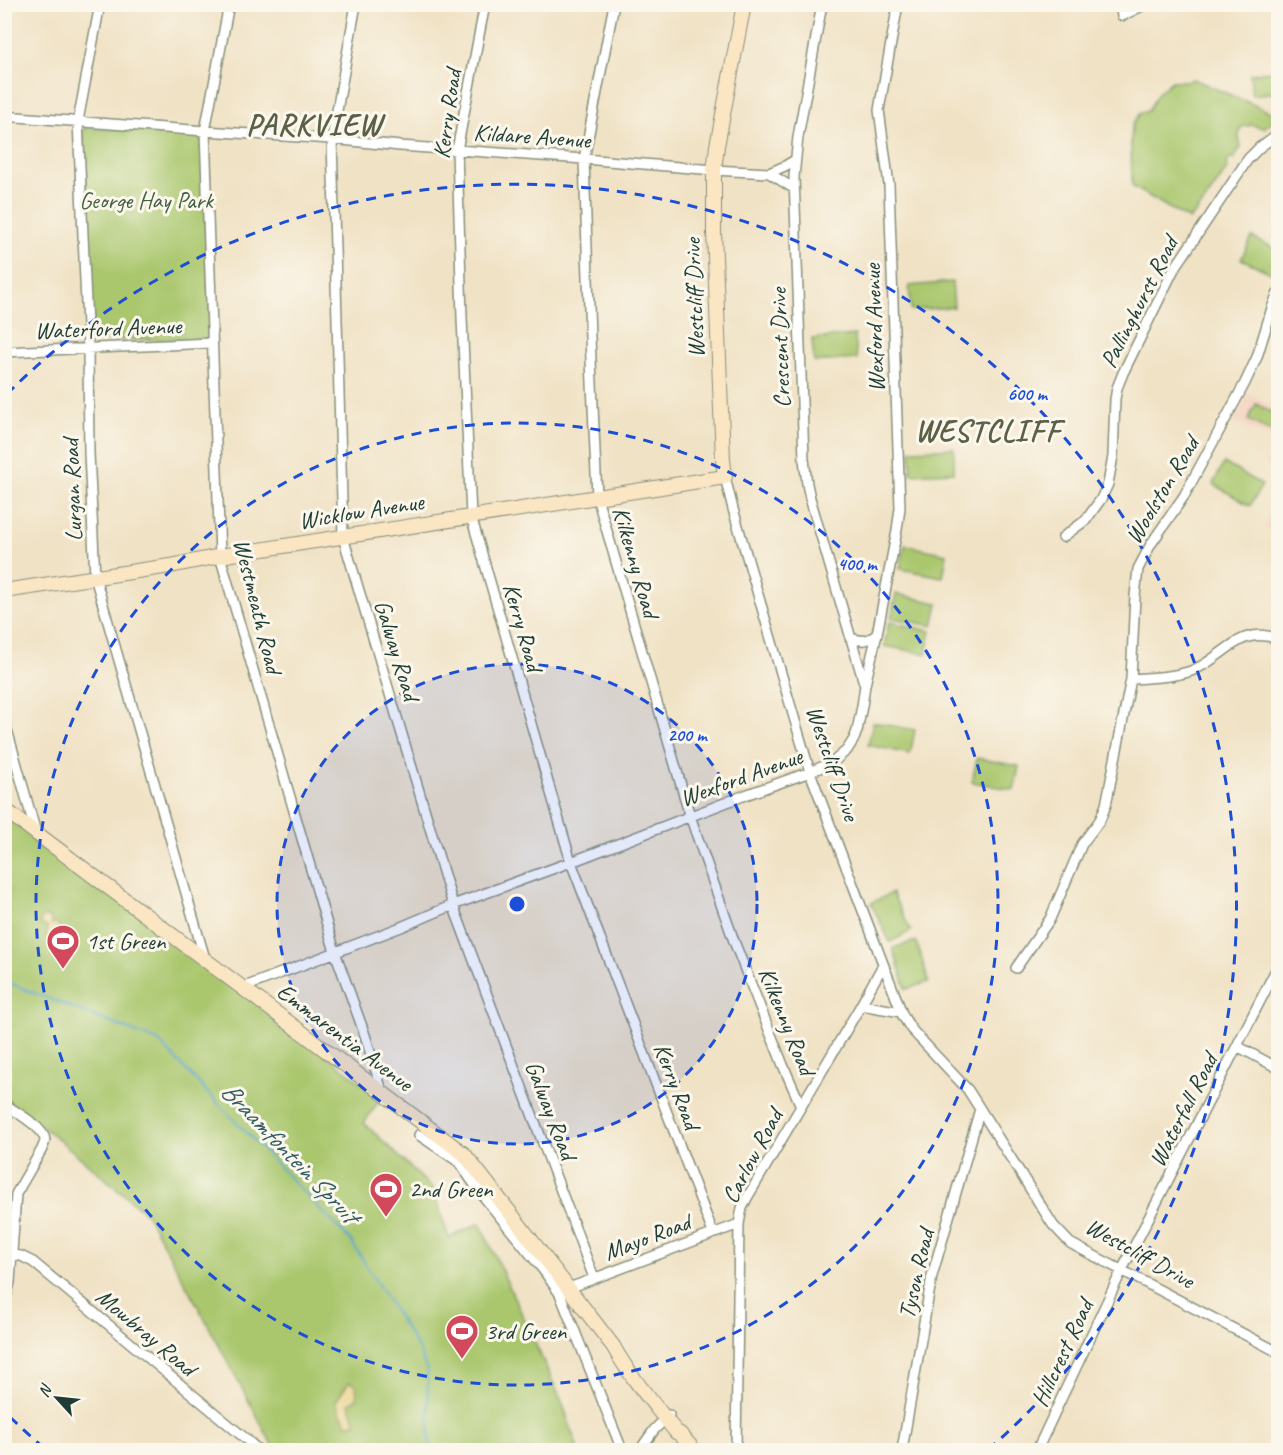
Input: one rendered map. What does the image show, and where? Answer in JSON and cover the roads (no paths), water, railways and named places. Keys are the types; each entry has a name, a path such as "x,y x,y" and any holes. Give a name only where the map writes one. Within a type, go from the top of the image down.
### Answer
{"street":[{"name":"Lurgan Road","path":"100,4 78,121 95,577 206,961"},
{"name":"Westmeath Road","path":"229,4 205,132 220,556 335,952 383,1093"},
{"name":"Galway Road","path":"356,4 332,139 343,537 453,905 594,1278"},
{"name":"Kerry Road","path":"485,4 457,150 471,516 571,862 713,1233"},
{"name":"Kilkenny Road","path":"614,4 584,159 597,497 690,816 735,944 801,1106"},
{"name":"Westcliff Drive","path":"744,4 714,170 715,262 725,477 810,772 901,1012 911,1029 968,1090 1053,1225 1070,1243 1121,1272 1278,1352"},
{"name":"Crescent Drive","path":"822,4 806,88 793,188 804,467 808,488 865,685"},
{"name":"Wexford Avenue","path":"242,988 453,905 810,772 833,762 850,747 857,731 877,634 897,530 900,501 889,185 879,110 898,4"},
{"path":"1120,4 1122,16 1146,4"},
{"name":"Kildare Avenue","path":"4,116 205,132 332,139 714,170 769,172 795,160"},
{"name":"Pallinghurst Road","path":"1063,537 1086,520 1101,499 1108,484 1113,456 1117,388 1168,278 1248,159 1278,134"},
{"path":"769,172 793,188"},
{"name":"Woolston Road","path":"1016,968 1050,919 1084,840 1097,824 1106,805 1131,679 1135,596 1140,563 1161,527 1184,496 1235,403 1257,357 1278,293"},
{"name":"Waterford Avenue","path":"4,352 213,343"},
{"name":"Wicklow Avenue","path":"4,591 725,477"},
{"path":"850,638 867,641 877,634"},
{"path":"1131,679 1190,671 1202,666 1244,637 1266,636 1278,639"},
{"path":"4,718 36,833"},
{"name":"Emmarentia Avenue","path":"4,809 469,1159 613,1346 619,1358 668,1416 676,1432 694,1450"},
{"name":"Carlow Road","path":"736,1450 741,1212 883,965"},
{"name":"Waterfall Road","path":"1121,1272 1278,966"},
{"path":"861,1005 901,1012"},
{"path":"1237,1046 1278,1068"},
{"path":"4,1104 38,1128 45,1141 16,1194 8,1254 10,1282 4,1306"},
{"name":"Tyson Road","path":"902,1450 932,1276 980,1109"},
{"path":"419,1135 459,1162 560,1294 622,1450"},
{"name":"Mayo Road","path":"569,1288 739,1224"},
{"name":"Mowbray Road","path":"8,1254 28,1259 258,1450"},
{"name":"Hillcrest Road","path":"1037,1450 1121,1272"},
{"path":"640,1450 668,1416"}],"waterway":[{"name":"Braamfontein Spruit","path":"4,979 9,983 158,1041 351,1241 419,1350 427,1371 430,1450"}],"place":[{"name":"1st Green","path":"63,970"},
{"name":"2nd Green","path":"386,1218"},
{"name":"3rd Green","path":"462,1360"}],"district":[{"name":"PARKVIEW","path":"314,125"},
{"name":"WESTCLIFF","path":"988,431"}],"park label":[{"name":"George Hay Park","path":"146,200"}]}
